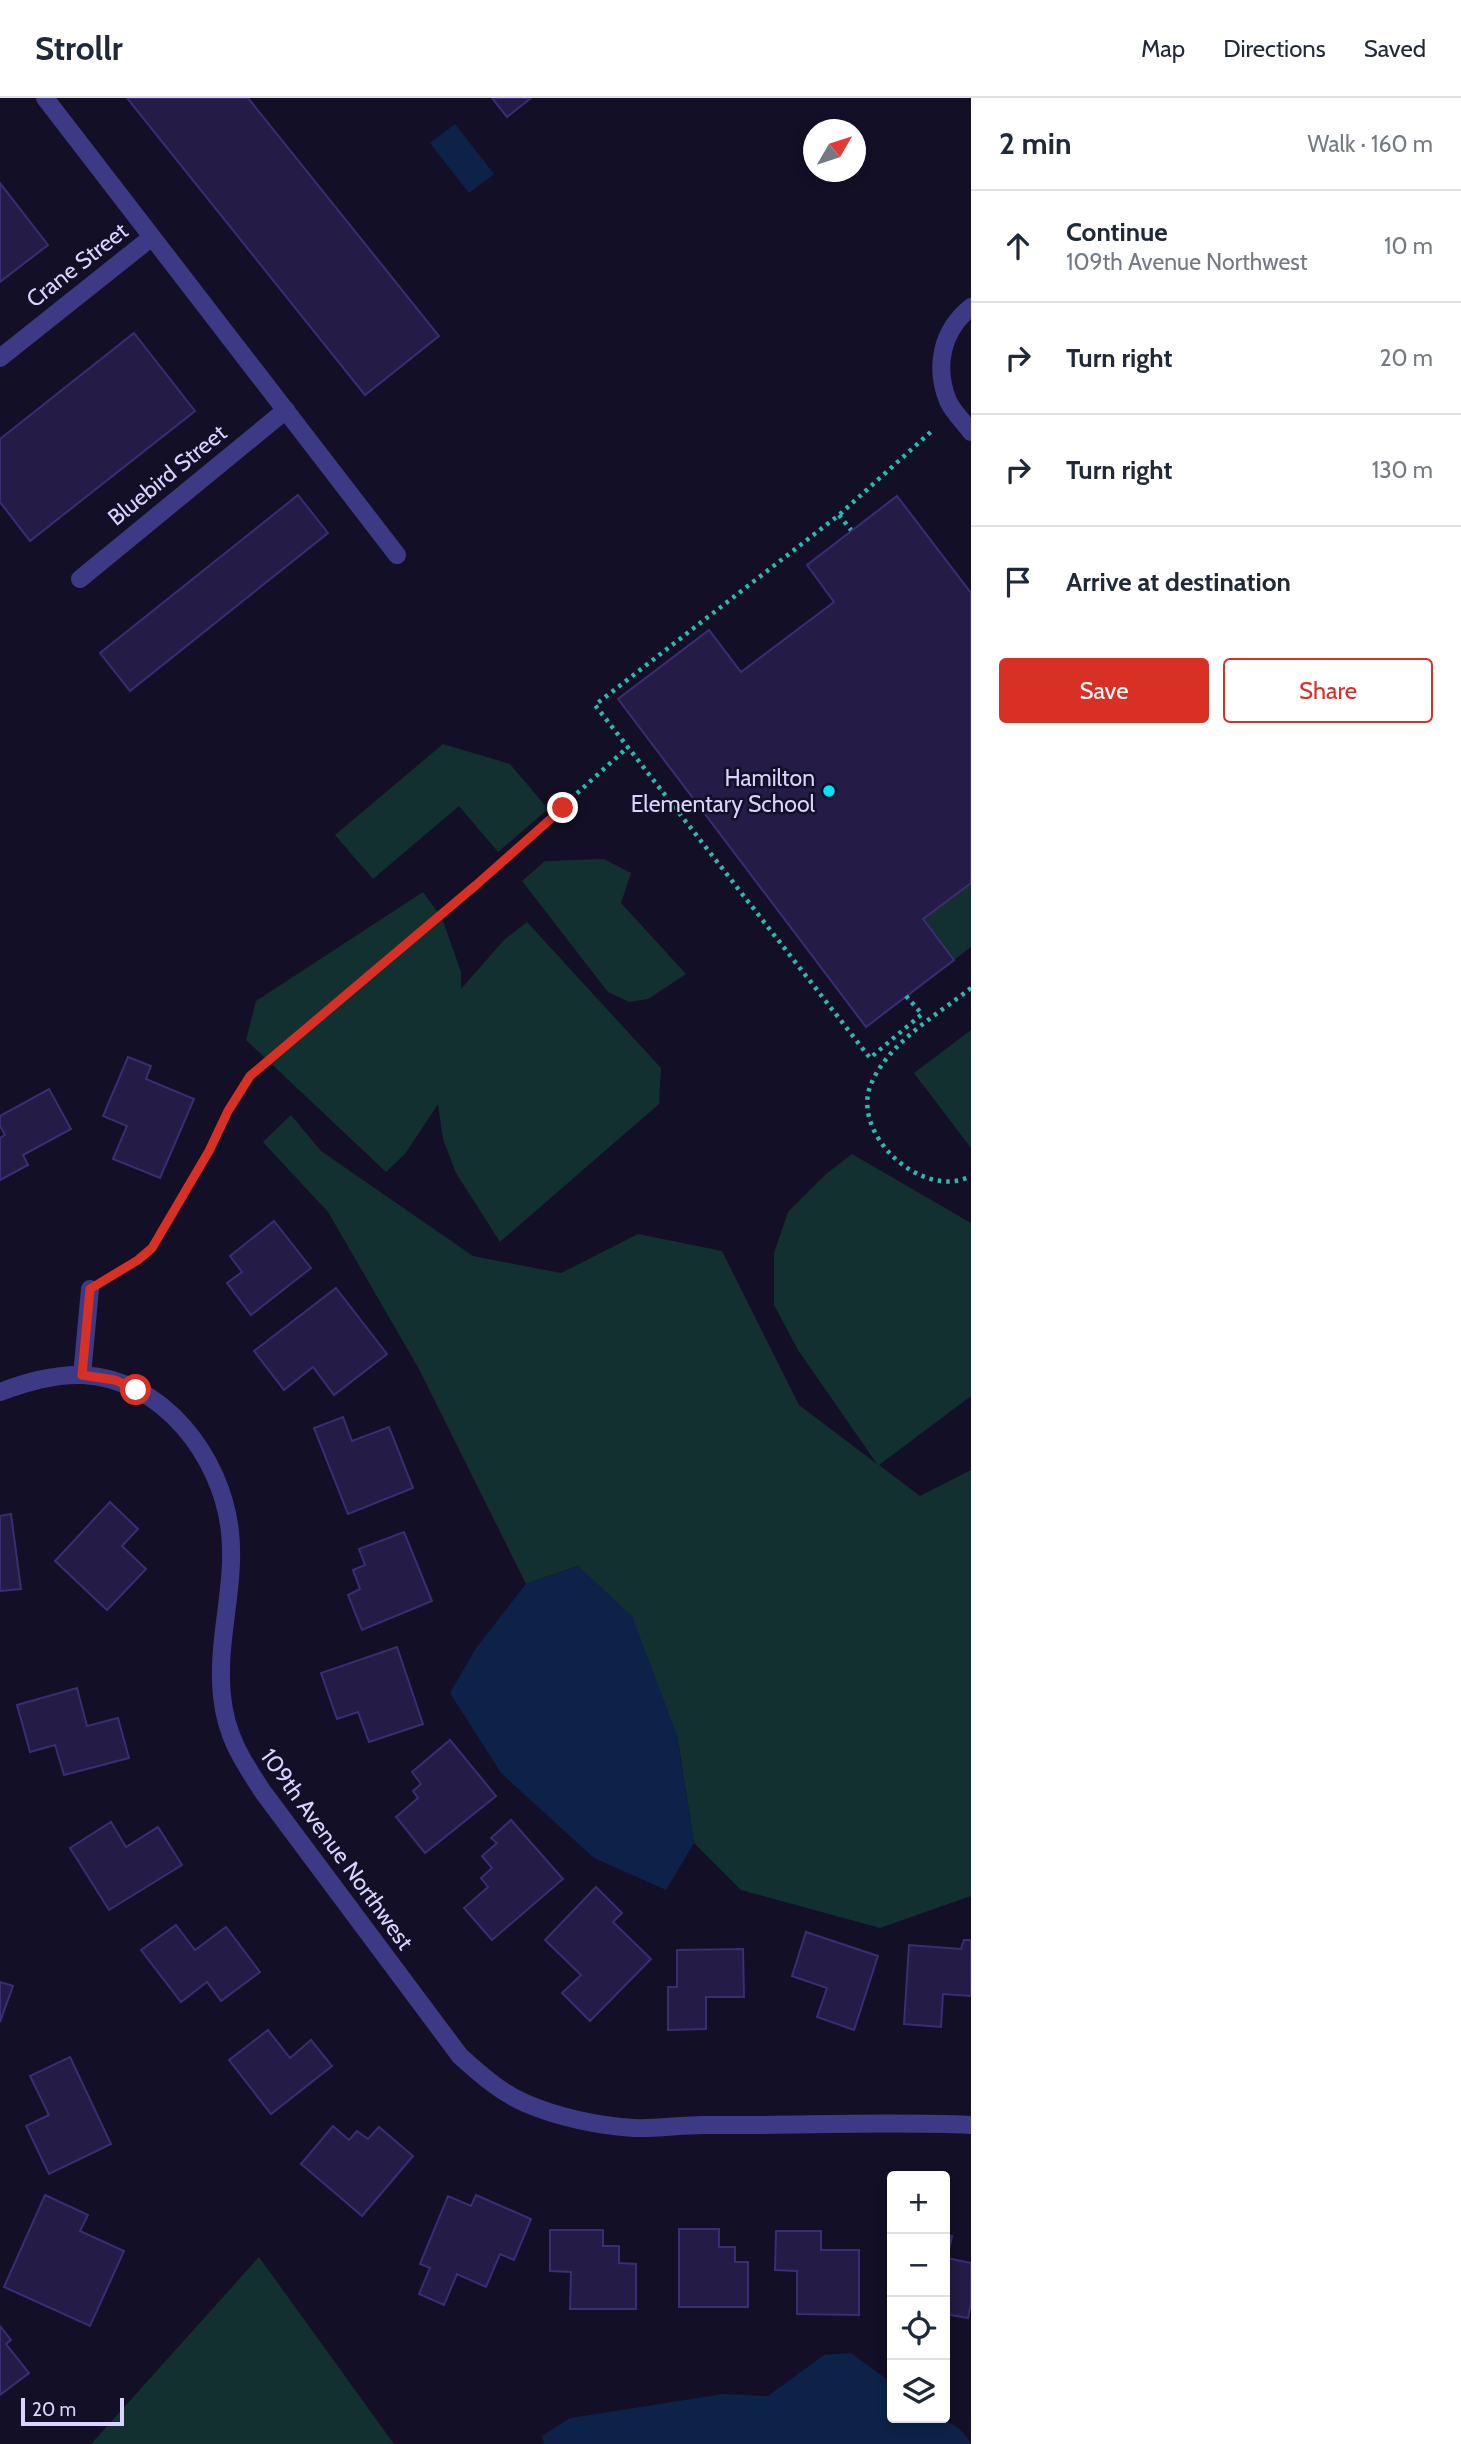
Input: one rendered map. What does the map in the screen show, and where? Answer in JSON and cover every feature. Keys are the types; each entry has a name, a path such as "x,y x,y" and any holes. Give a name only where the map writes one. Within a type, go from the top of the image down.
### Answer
{"street":[{"path":"46,98 397,555"},
{"name":"Crane Street","path":"0,358 152,237"},
{"path":"971,307 957,319 947,337 941,357 942,377 949,403 971,432"},
{"name":"Bluebird Street","path":"80,579 286,410"},
{"path":"82,1375 90,1289"},
{"name":"109th Avenue Northwest","path":"0,1392 34,1379 82,1375 115,1380 155,1401 184,1426 209,1460 224,1499 230,1532 232,1572 220,1673 227,1726 237,1754 460,2056 490,2083 524,2103 593,2122 635,2128 678,2125 812,2126 880,2122 971,2125"}],"path":[{"path":"906,996 922,1014 870,1058 594,705 839,515 934,429"},
{"path":"839,515 851,530"},
{"path":"655,658 662,665"},
{"path":"90,1289 138,1260 152,1248 250,1076 476,885 628,747"},
{"path":"971,988 898,1046 879,1069 870,1086 868,1107 871,1126 881,1143 909,1170 920,1176 946,1180 971,1176"}],"green space":[{"path":"443,744 510,764 548,809 498,852 459,806 373,879 335,835"},
{"path":"604,859 631,873 621,903 686,974 648,999 629,1002 608,992 522,881 545,861"},
{"path":"971,883 971,947 954,960 923,919"},
{"path":"423,892 442,918 461,972 461,989 504,940 527,922 661,1068 659,1104 500,1242 456,1173 443,1139 438,1104 405,1154 386,1172 246,1040 256,1001"},
{"path":"971,1030 971,1148 914,1073"},
{"path":"291,1115 321,1151 473,1256 561,1273 638,1234 722,1251 799,1405 877,1464 798,1350 774,1305 774,1253 788,1212 826,1174 852,1154 971,1223 971,1396 879,1465 920,1496 971,1470 971,1896 880,1928 741,1890 694,1843 677,1735 578,1566 526,1584 419,1369 328,1212 263,1142"},
{"path":"259,2257 394,2444 91,2444"}],"water":[{"path":"455,124 494,174 469,193 430,143"},
{"path":"578,1566 632,1616 677,1735 694,1843 666,1890 594,1858 501,1773 450,1693 476,1648 526,1584"},
{"path":"851,2353 887,2379 887,2423 949,2423 956,2426 971,2444 544,2444 542,2436 570,2418 723,2394 768,2396 824,2355"}],"building":[{"path":"127,98 248,98 439,336 365,395"},
{"path":"492,98 531,98 507,117"},
{"path":"0,183 48,245 0,282"},
{"path":"134,333 195,411 30,541 0,502 0,439"},
{"path":"298,495 328,533 130,691 100,653"},
{"name":"Hamilton Elementary School","path":"897,496 971,593 971,883 923,919 954,960 866,1027 618,699 709,630 741,672 834,602 807,565"},
{"path":"128,1057 151,1066 146,1079 194,1099 160,1178 113,1159 127,1126 103,1116"},
{"path":"49,1089 71,1129 23,1155 28,1165 0,1180 0,1138 5,1135 0,1126 0,1116"},
{"path":"274,1221 311,1268 251,1315 227,1283 242,1272 230,1256"},
{"path":"336,1288 387,1354 334,1395 313,1367 284,1390 254,1351"},
{"path":"343,1417 352,1441 389,1427 413,1488 348,1514 314,1428"},
{"path":"110,1502 138,1529 122,1546 146,1569 107,1610 55,1561"},
{"path":"11,1514 21,1589 0,1591 0,1516"},
{"path":"404,1532 432,1601 362,1630 348,1595 360,1589 353,1570 365,1565 359,1549"},
{"path":"397,1647 423,1724 369,1742 358,1712 337,1719 321,1673"},
{"path":"77,1688 87,1726 118,1718 129,1758 64,1775 55,1745 30,1752 17,1705"},
{"path":"450,1740 496,1796 425,1853 396,1817 418,1798 413,1791 421,1784 412,1772"},
{"path":"511,1820 563,1879 492,1940 464,1908 488,1887 481,1878 492,1868 482,1856 497,1843 491,1838"},
{"path":"111,1822 126,1847 158,1827 182,1865 109,1910 70,1848"},
{"path":"596,1887 622,1913 613,1922 651,1959 590,2021 562,1993 581,1975 545,1940"},
{"path":"176,1925 195,1950 226,1927 260,1972 221,2001 207,1982 181,2002 141,1950"},
{"path":"806,1932 878,1956 854,2030 817,2017 827,1988 792,1976"},
{"path":"964,1940 971,1940 971,1996 943,1994 941,2027 904,2024 909,1945 961,1949"},
{"path":"743,1949 744,1997 706,1997 706,2029 668,2030 668,1987 677,1987 677,1950"},
{"path":"0,1982 13,1986 0,2022"},
{"path":"268,2030 290,2058 311,2040 332,2066 271,2114 229,2060"},
{"path":"70,2057 111,2144 49,2174 26,2126 49,2115 30,2076"},
{"path":"333,2126 349,2140 357,2131 368,2139 379,2127 413,2156 362,2216 301,2164"},
{"path":"45,2195 88,2215 80,2231 124,2251 90,2326 4,2287"},
{"path":"476,2195 531,2219 514,2260 500,2254 486,2287 457,2274 444,2305 419,2294 430,2268 420,2264 448,2196 471,2206"},
{"path":"679,2229 719,2229 719,2247 735,2247 735,2262 748,2262 748,2307 679,2307"},
{"path":"550,2230 603,2230 603,2246 619,2246 619,2263 636,2264 636,2309 570,2309 571,2272 550,2271"},
{"path":"776,2231 821,2231 821,2250 859,2250 859,2315 797,2314 797,2271 775,2270"},
{"path":"950,2259 971,2263 971,2303 968,2318 950,2315"},
{"path":"0,2326 11,2340 6,2344 29,2373 0,2395"}],"place":[{"name":"Hamilton Elementary School","path":"829,791"}],"route":[{"path":"136,1390 115,1380 82,1375 90,1289 138,1260 152,1248 250,1076 563,808"}]}
